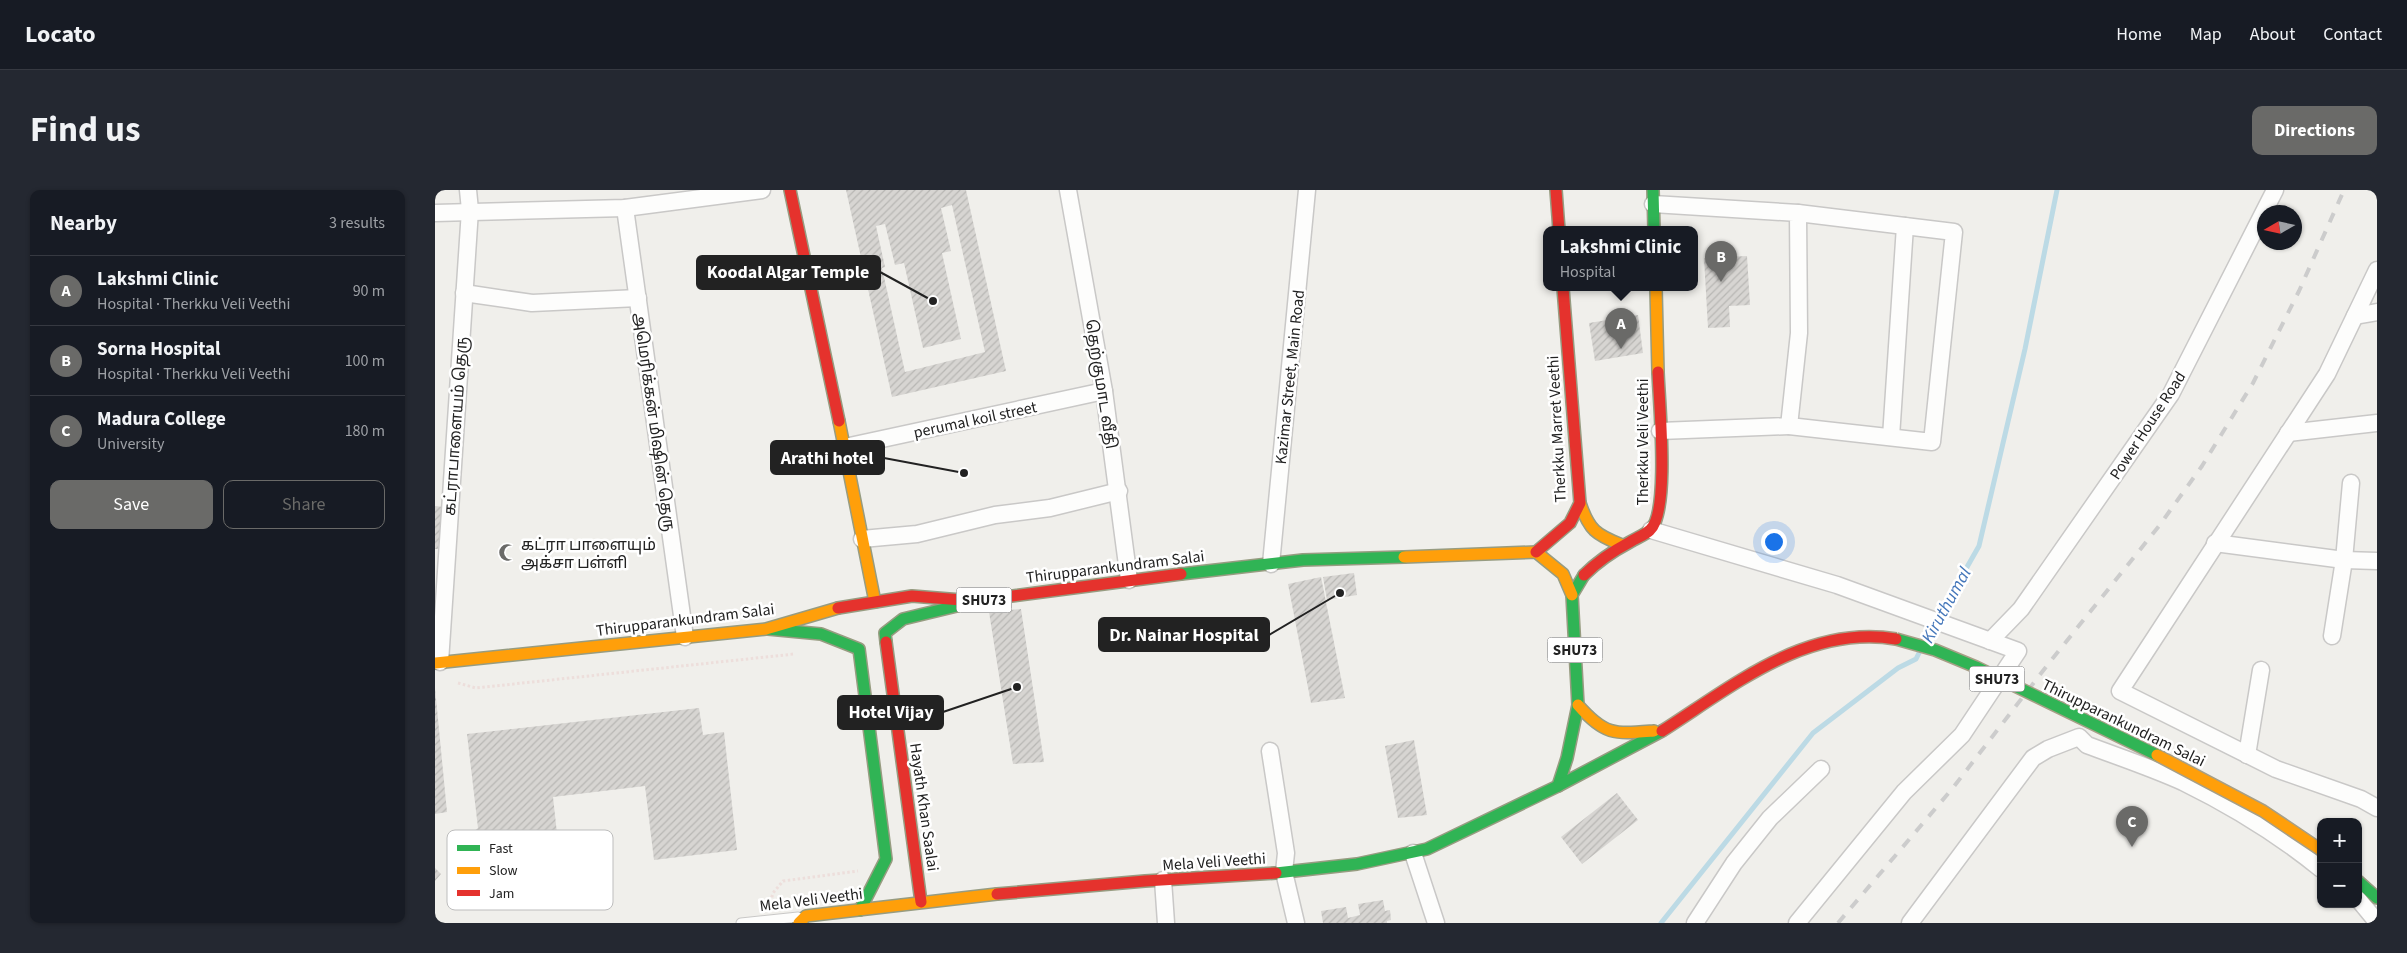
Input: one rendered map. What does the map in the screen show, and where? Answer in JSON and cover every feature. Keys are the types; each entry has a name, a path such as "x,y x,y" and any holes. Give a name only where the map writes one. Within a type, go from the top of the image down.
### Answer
{"main road":[{"path":"789,190 845,446 875,602"},
{"path":"1556,190 1559,226"},
{"path":"1653,197 1654,226"},
{"name":"Therkku Marret Veethi","path":"1536,552 1570,523 1580,503 1563,291"},
{"name":"Therkku Veli Veethi","path":"1651,530 1658,517 1662,494 1656,291"},
{"path":"1580,503 1586,524 1595,534 1623,545"},
{"path":"1572,595 1583,577 1596,563 1623,545 1651,530"},
{"name":"Thirupparankundram Salai","path":"437,662 766,629 829,609 912,596 974,601 1129,580 1303,560 1536,552"},
{"name":"SHU73","path":"1536,552 1563,574 1572,595 1578,705"},
{"name":"Hayath Khan Saalai","path":"921,902 885,633 903,618 974,601"},
{"path":"766,629 821,634 859,649 886,859 867,911"},
{"name":"Thirupparankundram Salai","path":"1662,731 1758,671 1809,647 1829,641 1854,638 1884,638 1913,643 1962,662 2239,795 2295,830 2317,847"},
{"path":"1578,705 1594,725 1609,732 1662,731"},
{"path":"1558,786 1567,758 1578,705"},
{"name":"Mela Veli Veethi","path":"802,919 836,918 921,902 1361,864 1413,853 1427,849 1558,786 1662,731"},
{"path":"2362,885 2377,898"}],"street":[{"name":"கட்ராபாளையம் தெரு","path":"437,662 470,210 469,190"},
{"path":"435,213 470,210 625,208 762,190"},
{"name":"தெற்குமாட வீதி","path":"1068,190 1105,391 1129,580"},
{"name":"Kazimar Street, Main Road","path":"1271,564 1307,190"},
{"name":"Power House Road","path":"1990,641 2021,609 2171,394 2275,190"},
{"path":"1653,197 1954,232 1932,442 1789,426 1660,431"},
{"name":"அமெரிக்கன் மிஷின் தெரு","path":"625,208 685,637"},
{"path":"1789,426 1799,333 1798,213"},
{"path":"1891,437 1905,226"},
{"path":"2377,270 2327,374 2120,691 2276,769 2361,799 2377,808"},
{"path":"464,293 532,303 638,298"},
{"path":"2355,316 2377,312"},
{"name":"perumal koil street","path":"845,446 1105,391"},
{"path":"2288,433 2377,423"},
{"path":"2332,636 2344,560 2351,483"},
{"path":"862,539 917,534 995,515 1050,508 1119,491"},
{"path":"1651,530 1837,585 2017,651 1962,735 1904,792 1797,923"},
{"path":"2215,544 2344,560 2377,561"},
{"path":"2247,755 2261,670"},
{"path":"1910,923 2033,758 2048,749 2079,737 2087,745 2181,781 2239,811 2290,844 2317,866"},
{"path":"1270,751 1286,853 1284,872 1296,923"},
{"path":"1695,923 1734,863 1770,818 1821,769"},
{"path":"1413,853 1436,923"},
{"path":"1163,880 1166,923"},
{"path":"2362,904 2377,922"}],"lane":[{"name":"Mela Veli Veethi","path":"741,923 802,919"}],"path":[{"path":"451,682 476,688 799,653"},
{"path":"751,922 769,907 773,893 783,881 863,871"}],"building":[{"path":"846,190 966,190 1006,371 892,397","holes":["952,205 985,352 905,372 882,268 885,267 876,226 885,224 895,265 904,263 923,348 961,339 942,253 951,251 941,208"]},
{"path":"1747,256 1750,305 1729,306 1730,327 1708,328 1704,258"},
{"path":"1638,315 1643,353 1595,361 1589,323"},
{"path":"435,506 444,507 438,549 435,549"},
{"path":"1354,573 1357,595 1327,600 1323,577"},
{"path":"1321,577 1345,698 1311,703 1288,584"},
{"path":"1021,609 1044,762 1013,764 989,612"},
{"path":"435,688 447,812 435,814"},
{"path":"699,708 703,735 724,732 737,850 654,860 645,786 553,797 557,830 475,830 478,828 467,734"},
{"path":"1414,740 1427,815 1398,818 1385,746"},
{"path":"1617,793 1638,820 1582,864 1561,837"},
{"path":"435,868 441,874 435,881"},
{"path":"1383,900 1385,911 1390,910 1391,920 1387,921 1387,923 1323,923 1321,911 1346,907 1348,918 1360,915 1358,904"}],"waterway":[{"name":"Kiruthumal","path":"1926,639 1979,546 2025,349 2057,190"},
{"name":"Kiruthumal","path":"1661,923 1813,733 1898,668 1916,659 1919,653"}],"railway":[{"path":"1838,923 1952,789 2049,663 2159,526 2202,466 2253,383 2299,291 2344,190"}],"traffic: fast":[{"path":"1653,190 1654,226"},
{"path":"1181,574 1303,560 1404,557"},
{"path":"1558,786 1567,758 1578,705 1572,595 1584,575"},
{"path":"886,642 885,633 903,619 965,604"},
{"path":"768,629 821,634 859,649 886,859 860,910"},
{"path":"1896,639 1935,650 1976,667 2157,755"},
{"path":"1276,873 1357,864 1427,849 1558,786 1662,731"},
{"path":"2362,885 2377,898"}],"traffic: slow":[{"path":"1656,291 1658,372"},
{"path":"839,421 875,602"},
{"path":"1580,503 1590,526 1606,538 1622,545"},
{"path":"1404,557 1536,552 1563,574 1572,595"},
{"path":"435,663 766,629 838,608"},
{"path":"1578,705 1596,723 1611,731 1629,733 1654,731"},
{"path":"2157,755 2263,811 2317,847"},
{"path":"799,923 806,916 997,894"}],"traffic: jam":[{"path":"790,190 839,421"},
{"path":"1556,190 1559,226"},
{"path":"1536,552 1570,523 1580,503 1563,291"},
{"path":"1584,575 1612,553 1648,532 1656,520 1662,480 1658,372"},
{"path":"838,608 912,596 974,601 1181,574"},
{"path":"1662,731 1744,678 1772,662 1802,650 1832,641 1863,637 1896,639"},
{"path":"886,642 921,902"},
{"path":"997,894 1145,881 1276,873"}],"place":[{"name":"Sorna Hospital","path":"1721,282"},
{"name":"Koodal Algar Temple","path":"933,301"},
{"name":"Lakshmi Clinic","path":"1621,349"},
{"name":"Arathi hotel","path":"964,473"},
{"name":"கட்ரா பாளையும் அக்சா பள்ளி","path":"507,553"},
{"name":"Dr. Nainar Hospital","path":"1340,593"},
{"name":"Hotel Vijay","path":"1017,687"},
{"name":"Madura College","path":"2132,847"}]}
